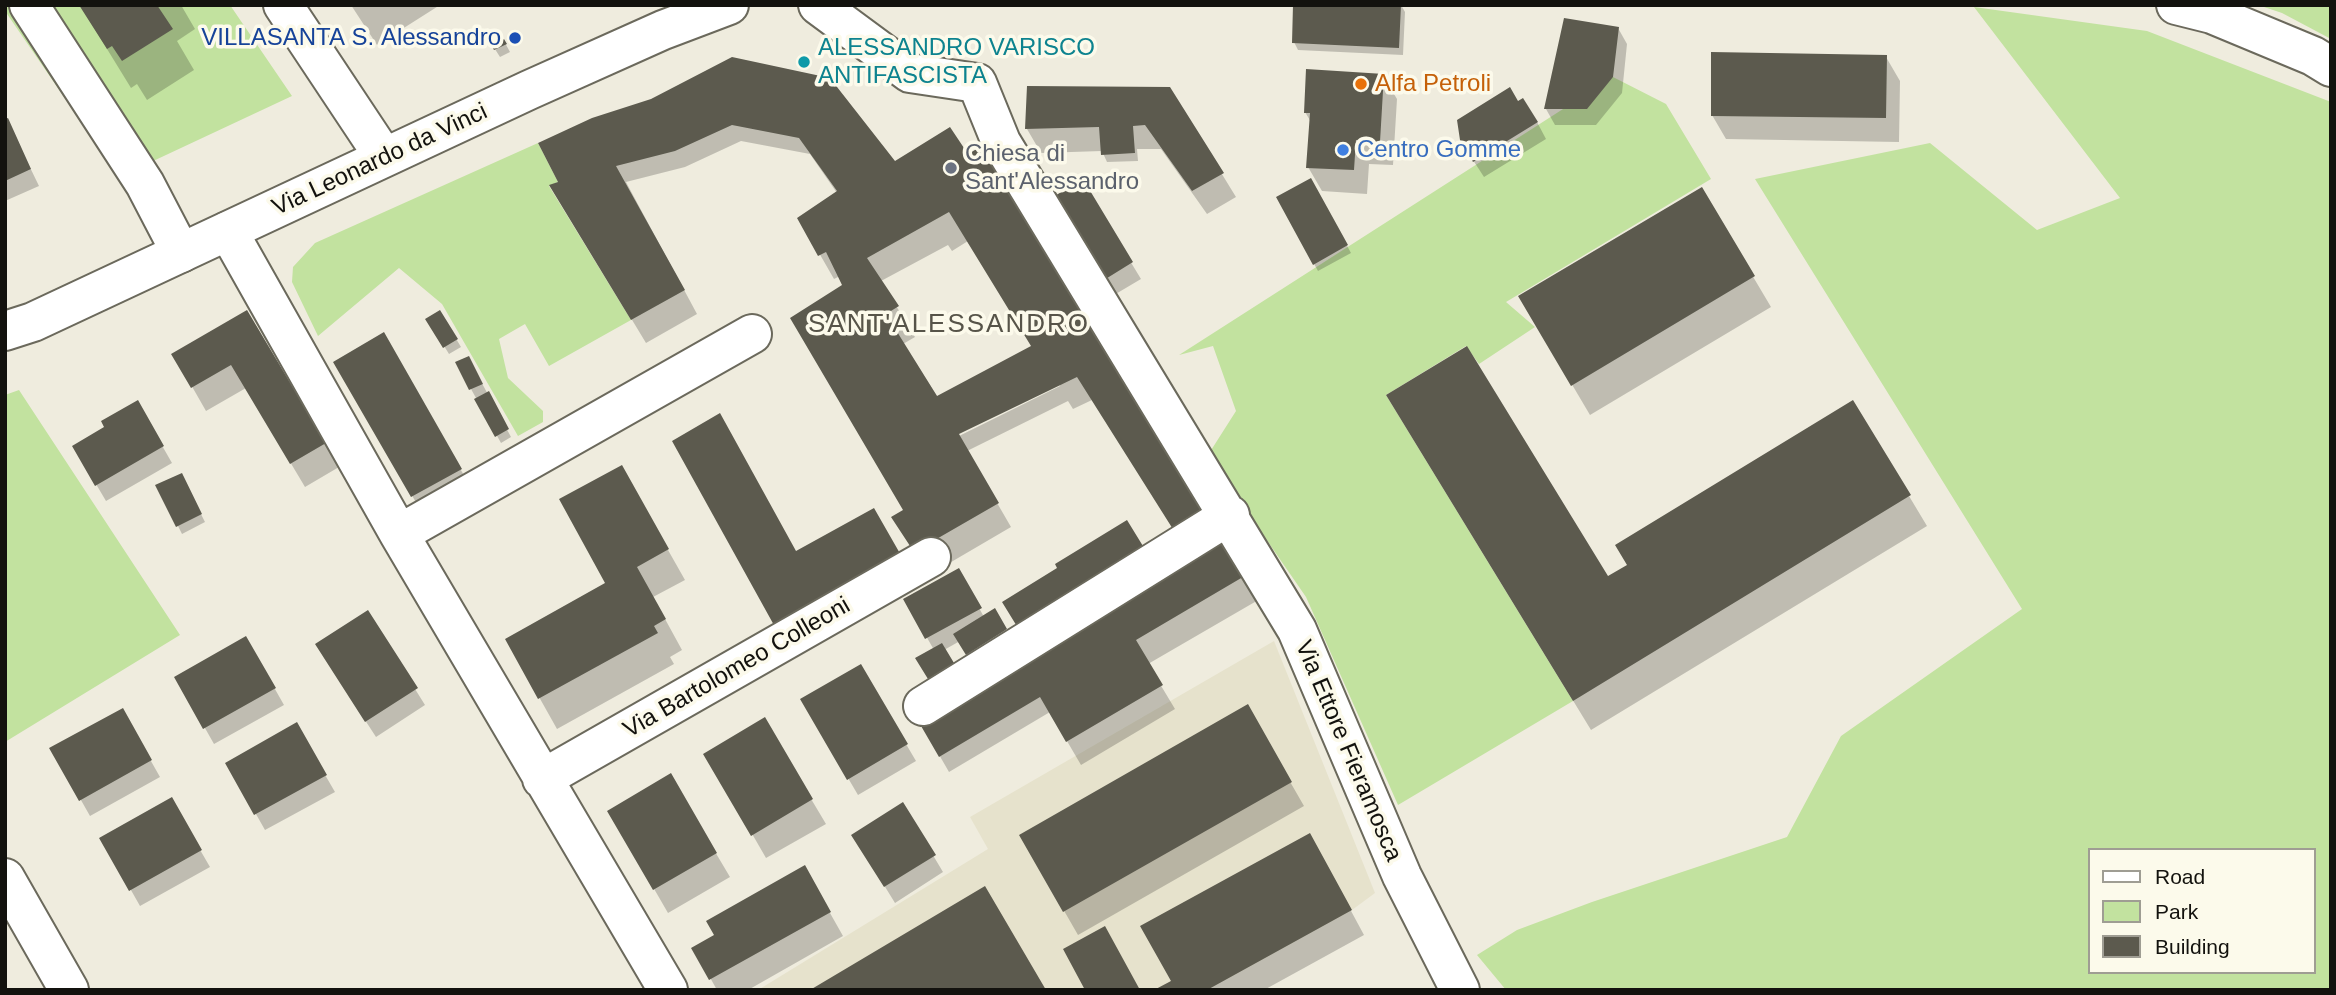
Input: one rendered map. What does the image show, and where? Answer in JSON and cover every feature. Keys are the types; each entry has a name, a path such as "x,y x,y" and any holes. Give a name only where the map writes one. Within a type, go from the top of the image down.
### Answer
{"street":[{"path":"29,5 145,184 181,253"},
{"path":"283,5 384,157"},
{"name":"Via Leonardo da Vinci","path":"15,331 384,157 663,30 729,5"},
{"name":"Via Ettore Fieramosca","path":"818,5 910,73 977,83 1001,142 1230,515 1297,630 1402,876 1460,990"},
{"path":"2176,5 2212,14 2313,56 2331,67"},
{"path":"228,232 399,534 668,990"},
{"path":"399,534 752,334"},
{"path":"923,706 1230,515"},
{"name":"Via Bartolomeo Colleoni","path":"542,779 931,557"},
{"path":"5,878 69,990"}],"shaded area":[{"path":"1274,641 1375,893 1352,910 1207,990 758,990 988,849 970,817"}],"green space":[{"path":"5,5 230,5 292,96 119,177 5,11"},
{"path":"2258,5 2331,5 2331,39 2282,13"},
{"path":"1974,7 2147,31 2331,102 2331,990 1506,990 1477,955 1517,930 1787,837 1841,736 2022,609 1755,179 1930,143 2037,230 2120,198"},
{"path":"1613,77 1666,104 1711,179 1506,302 1535,327 1479,364 1466,346 1386,395 1573,701 1398,805 1306,597 1208,455 1236,411 1213,346 1179,355"},
{"path":"538,143 558,182 549,186 631,320 549,366 525,324 499,339 508,378 543,411 543,422 518,436 442,304 399,268 318,336 292,282 293,267 315,243"},
{"path":"19,390 180,635 5,742 5,395"}],"building":[{"path":"79,5 157,5 173,29 122,61 112,46 107,49"},
{"path":"1293,5 1401,5 1399,48 1292,43"},
{"path":"1564,18 1619,27 1613,77 1587,109 1544,109"},
{"path":"504,39 507,44 494,50 491,45"},
{"path":"1711,52 1887,55 1886,118 1711,116"},
{"path":"732,57 830,78 895,161 950,127 968,154 987,143 1214,509 1176,534 1077,377 959,434 999,503 914,552 891,517 903,510 790,318 842,285 826,252 818,256 797,218 837,191 799,138 732,125 675,151 616,166 685,290 631,320 549,185 558,182 538,143 592,118 651,99","holes":["949,212 1031,346 937,396 886,314 899,306 867,258"]},
{"path":"1306,69 1384,74 1380,142 1356,140 1354,170 1306,168 1310,113 1304,113"},
{"path":"1027,86 1170,87 1224,173 1192,191 1145,125 1133,126 1135,153 1101,155 1099,127 1025,129"},
{"path":"1510,87 1518,101 1523,98 1538,122 1473,162 1460,140 1457,120"},
{"path":"8,118 31,169 5,181 5,119"},
{"path":"1311,178 1348,245 1313,265 1276,197"},
{"path":"1083,179 1133,262 1104,280 1053,197"},
{"path":"1702,187 1755,276 1571,386 1518,296"},
{"path":"247,310 326,443 290,464 231,365 191,388 171,354"},
{"path":"440,310 458,339 443,348 425,319"},
{"path":"384,332 462,469 411,497 333,362"},
{"path":"1467,346 1608,576 1627,565 1615,545 1853,400 1911,495 1573,701 1386,395"},
{"path":"469,356 483,384 469,390 455,362"},
{"path":"489,391 509,429 495,437 474,399"},
{"path":"138,400 164,446 95,486 72,446 104,427 101,421"},
{"path":"720,413 796,551 874,508 902,557 775,627 672,441"},
{"path":"622,465 669,549 637,567 666,619 654,626 658,633 538,699 505,639 605,583 559,499"},
{"path":"182,473 202,514 176,527 155,485"},
{"path":"1127,520 1146,551 1018,628 1002,602 1057,568 1055,564"},
{"path":"1226,537 1248,574 1136,640 1163,685 1066,742 1040,697 939,757 917,719"},
{"path":"959,568 982,608 925,639 903,599"},
{"path":"995,608 1007,629 966,655 953,634"},
{"path":"368,610 418,688 365,722 315,644"},
{"path":"246,636 276,688 203,729 174,677"},
{"path":"942,643 954,663 928,679 915,658"},
{"path":"861,664 908,744 847,780 800,699"},
{"path":"1248,704 1292,782 1063,912 1019,835"},
{"path":"123,708 152,760 79,801 49,748"},
{"path":"765,717 813,799 751,836 703,754"},
{"path":"297,722 327,775 254,815 225,763"},
{"path":"671,773 717,853 653,890 607,811"},
{"path":"172,797 202,850 129,891 99,838"},
{"path":"903,802 936,855 884,887 851,835"},
{"path":"1310,833 1352,910 1207,990 1154,990 1171,981 1140,926"},
{"path":"805,865 831,912 709,980 691,948 714,935 706,921"},
{"path":"985,886 1046,990 810,990"},
{"path":"1105,926 1140,990 1085,990 1063,949"}],"place":[{"name":"VILLASANTA S. Alessandro","path":"515,38"},
{"name":"ALESSANDRO VARISCO ANTIFASCISTA","path":"804,62"},
{"name":"Alfa Petroli","path":"1361,84"},
{"name":"Centro Gomme","path":"1343,150"},
{"name":"Chiesa di Sant'Alessandro","path":"951,168"}],"district":[{"name":"SANT'ALESSANDRO","path":"949,325"}]}
